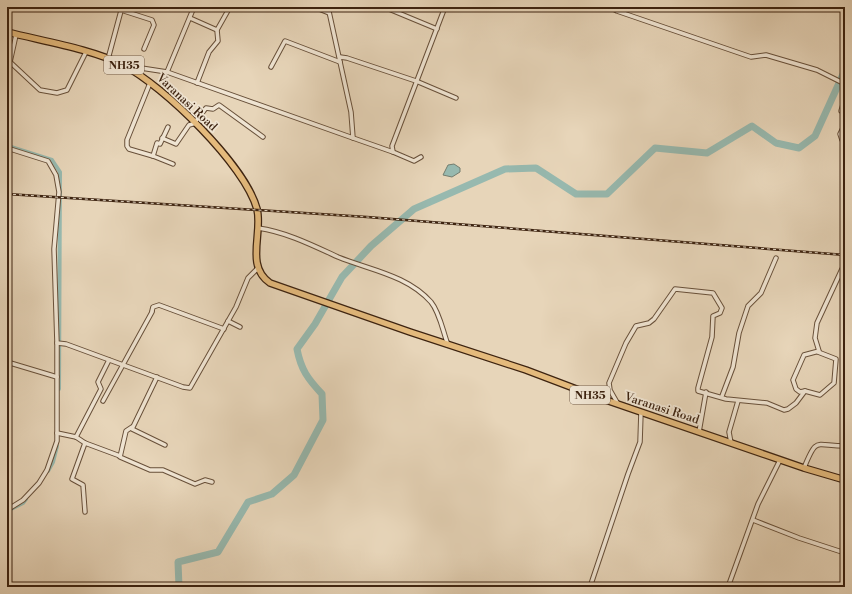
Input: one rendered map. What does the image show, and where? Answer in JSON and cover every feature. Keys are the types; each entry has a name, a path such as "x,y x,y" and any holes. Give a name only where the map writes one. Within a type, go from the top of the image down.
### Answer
{"highway":[{"name":"Varanasi Road","path":"7,32 108,59 132,70 150,83 196,122 239,176 258,211 258,228"},
{"name":"NH35","path":"258,228 258,268"},
{"name":"Varanasi Road","path":"258,268 262,276 270,283 305,296 526,370 619,405 780,460 845,480"}],"street":[{"path":"167,72 194,7"},
{"path":"197,83 209,52 218,41 217,30 230,7"},
{"path":"314,7 329,13"},
{"path":"328,7 351,112 353,138"},
{"path":"384,7 437,29"},
{"path":"393,152 392,146 445,7"},
{"path":"610,7 617,11 751,57 766,55 829,75 845,84"},
{"path":"108,59 122,8 152,20 154,25 144,49"},
{"path":"190,18 217,30"},
{"path":"16,34 10,62 40,90 57,93 67,90 86,52"},
{"path":"271,67 285,41 340,60 416,81 456,98"},
{"path":"132,70 141,68 167,72 393,152 414,161 421,157"},
{"path":"150,83 126,143 129,149 173,164"},
{"path":"845,98 841,111 845,113"},
{"path":"162,138 176,144 189,125 196,122 206,108 213,109 219,105 263,137"},
{"path":"845,124 840,134 842,140 845,142"},
{"path":"153,156 157,143 160,144 168,127"},
{"path":"7,148 48,161 57,178 59,193 54,249 60,343 57,377 59,433 49,463 42,477 23,500 7,510"},
{"path":"258,228 278,232 309,243 339,257 399,278 431,302 437,313 448,345"},
{"path":"722,396 734,367 739,333 748,306 761,293 776,258"},
{"path":"60,343 186,388 192,387 238,304 250,275 258,268"},
{"path":"818,352 819,349 815,338 817,323 842,269"},
{"path":"619,405 608,385 626,343 636,326 649,323 654,320 673,291 678,289 713,293 722,308 720,313 713,316 712,337 698,391 738,401 767,403 786,410 802,397 805,391"},
{"path":"103,401 124,365 152,312 153,307 159,305 224,329"},
{"path":"228,321 240,327"},
{"path":"818,352 836,359 834,384 820,395 805,391 796,389 793,385 794,378 804,355 818,352"},
{"path":"76,437 101,389 98,382 109,360"},
{"path":"7,362 57,377"},
{"path":"120,456 126,431 132,427 157,377"},
{"path":"699,432 706,392"},
{"path":"731,443 729,432 738,401"},
{"path":"590,587 628,474 640,445 641,412"},
{"path":"132,427 135,431 166,445"},
{"path":"59,433 76,437 85,443 120,456 150,470 163,470 195,484 205,480 212,482"},
{"path":"85,443 72,479 84,486 85,512"},
{"path":"804,468 812,449 825,444 845,446"},
{"path":"728,587 760,499 780,460"},
{"path":"753,520 799,538 845,553"}],"water":[{"path":"454,164 460,168 460,172 452,177 443,175 448,165"}],"waterway":[{"path":"844,7 845,13"},
{"path":"179,587 178,562 218,552 248,502 272,494 294,475 323,420 322,394 306,374 297,349 315,324 342,277 371,246 414,209 505,169 536,168 576,194 607,194 655,148 707,153 752,126 776,143 799,148 815,136 845,70"},
{"path":"11,147 52,160 60,172 59,389"},
{"path":"48,471 53,462 57,446"},
{"path":"9,510 23,503 26,499"}],"railway":[{"path":"7,194 367,217 845,255"}]}
